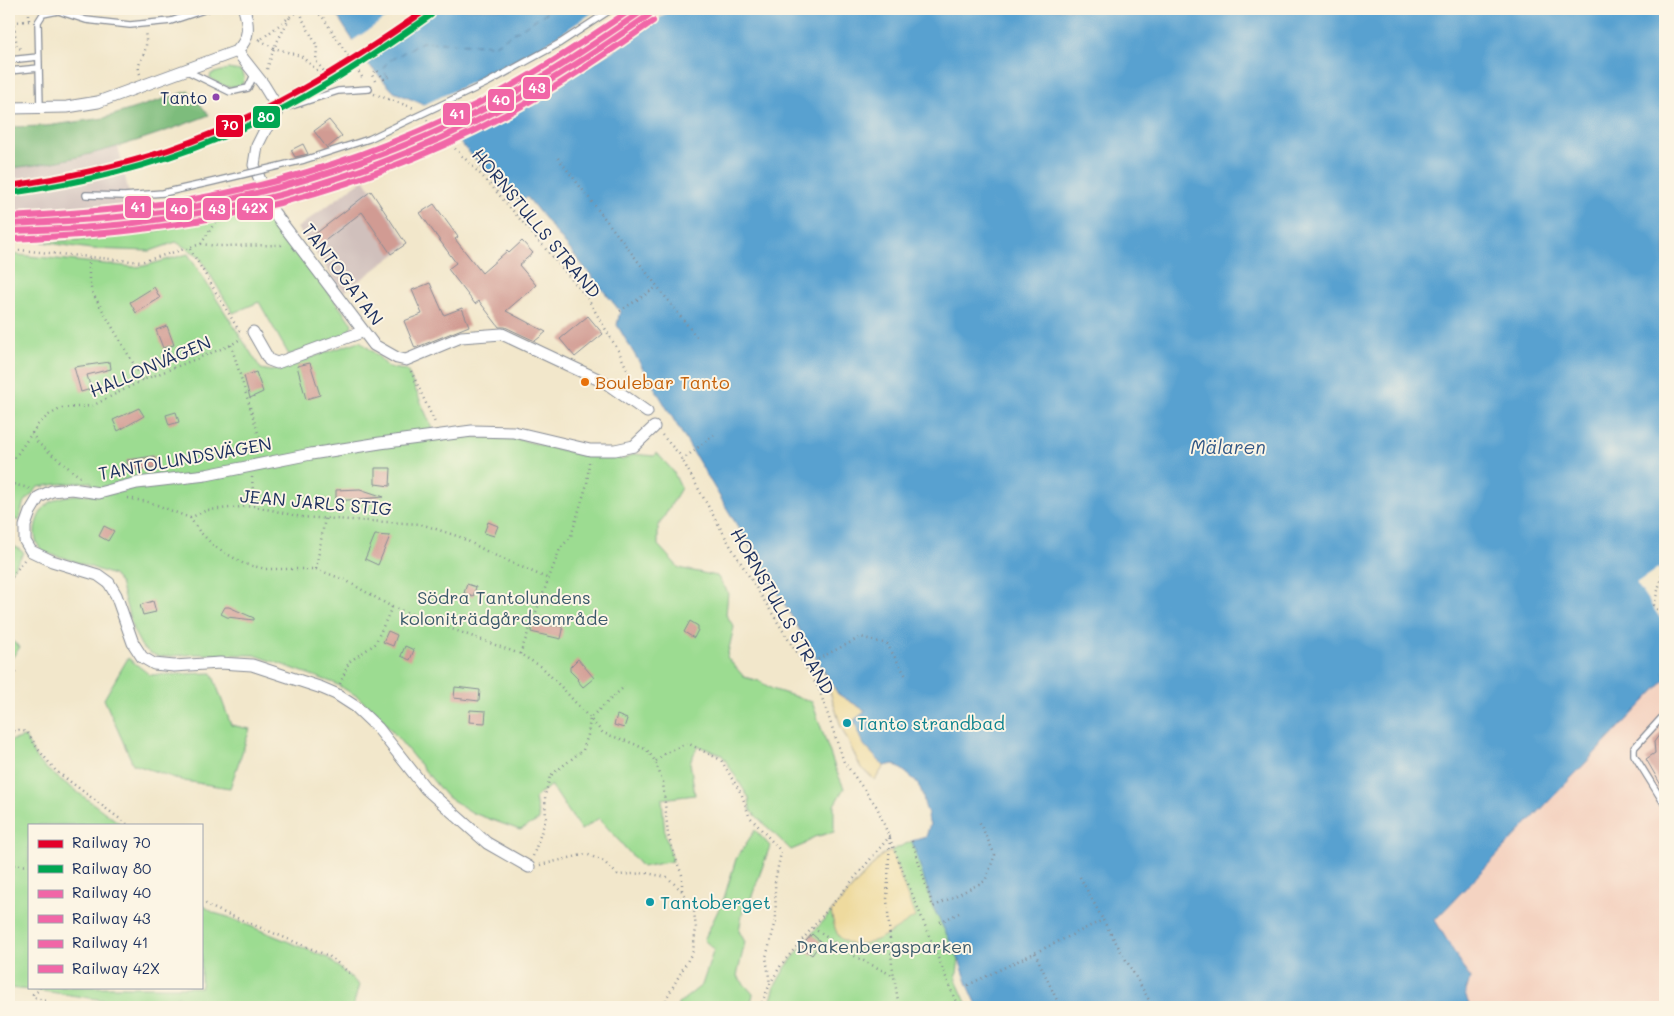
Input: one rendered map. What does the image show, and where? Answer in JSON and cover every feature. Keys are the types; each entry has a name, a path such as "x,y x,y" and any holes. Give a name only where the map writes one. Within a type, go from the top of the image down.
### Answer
{"street":[{"path":"9,108 67,107 98,102 237,51 244,44 248,36 248,23 244,9"},
{"path":"237,51 279,110"},
{"name":"TANTOGATAN","path":"279,110 265,130 257,146 254,165 272,210 362,332 374,345 397,358 406,360"},
{"path":"248,335 269,360 277,363 362,332"},
{"path":"406,360 461,337 502,334 606,383 647,412"},
{"name":"TANTOLUNDSVÄGEN","path":"40,497 52,491 72,489 99,493 137,483 206,475 363,446 472,431 514,432 590,450 615,450 634,446 654,427"},
{"path":"40,497 30,512 25,526 25,541 31,551 52,561 98,575 108,583 116,595 133,643 142,656 154,664 174,666 220,663 252,665 322,688 356,706 378,728 426,789 487,843 529,867"}],"lane":[{"path":"40,108 38,22 43,14 58,11 86,20 130,25 171,21 207,9"},
{"path":"86,196 163,193 304,160 369,139 487,83 560,43 612,9"},
{"path":"9,60 38,57"},
{"path":"9,71 39,68"},
{"path":"185,70 230,92 248,88 253,77 252,71"},
{"path":"279,110 338,90 369,90"},
{"path":"647,412 654,427"},
{"path":"1665,714 1634,748 1634,755 1665,805"}],"path":[{"path":"260,40 300,9 303,20 317,46 316,61 331,83"},
{"path":"311,9 322,16 360,72 369,90 375,95 416,109"},
{"path":"9,235 132,227 196,218 272,202 384,164 449,139 499,115 597,57 667,9"},
{"path":"9,13 12,13 17,48 38,57"},
{"path":"266,91 267,66 274,48 292,16"},
{"path":"13,22 29,21"},
{"path":"140,74 138,69 140,59 146,49 145,24"},
{"path":"248,36 274,48 302,56 331,83 347,90"},
{"path":"372,75 377,70 384,79 392,76"},
{"name":"HORNSTULLS STRAND","path":"423,115 489,183 586,296 620,352 647,412"},
{"path":"558,158 698,339"},
{"path":"201,244 217,219 234,180"},
{"path":"9,249 141,262 190,249 201,244 218,246 281,244 292,236"},
{"path":"190,249 248,335"},
{"path":"89,257 89,279 92,292 143,380"},
{"path":"620,311 657,287"},
{"name":"HALLONVÄGEN","path":"9,466 39,423 62,408 92,406 143,380 231,345 248,335"},
{"path":"231,345 261,443"},
{"path":"406,360 434,421"},
{"name":"HORNSTULLS STRAND","path":"654,427 679,454 731,547 819,689 844,762 877,807 958,1007"},
{"path":"32,433 38,443 82,479 89,491"},
{"path":"682,460 714,435"},
{"path":"520,654 560,549 572,536 587,484 589,454"},
{"path":"251,473 254,506"},
{"path":"9,483 28,488 40,497"},
{"path":"126,498 152,503 190,518 214,546 244,564 266,569 316,569 345,580 392,607 520,654 542,667 603,734 647,750 656,761 664,782 668,835 682,875 682,891"},
{"name":"JEAN JARLS STIG","path":"190,518 207,510 254,506 301,517 421,524 460,537 492,554 549,579"},
{"path":"316,569 325,518"},
{"path":"9,581 31,551"},
{"path":"1665,572 1662,575 1654,605 1665,620"},
{"path":"1661,580 1665,579"},
{"path":"341,683 349,662 375,644 392,607"},
{"path":"818,659 861,637 887,644 906,676"},
{"path":"9,680 17,671"},
{"path":"529,867 546,820 545,796 550,776 583,750 588,735 590,718 625,686"},
{"path":"9,734 19,730 26,732 56,771 127,824"},
{"path":"656,761 664,754 687,743 720,760 742,795 749,816 779,849 781,853 775,882 776,921 766,957 770,984"},
{"path":"912,842 933,908 985,880 995,855 979,821"},
{"path":"760,1007 781,965 890,836"},
{"path":"890,836 887,898 894,976 899,1007"},
{"path":"529,867 586,854 603,861 618,875 646,873 667,877 682,891 694,912 696,928 693,950 666,999 666,1007"},
{"path":"9,864 28,866"},
{"path":"1080,877 1153,1007"},
{"path":"202,902 215,909 329,956 352,975"},
{"path":"940,922 959,913"},
{"path":"968,985 1103,920"},
{"path":"813,928 856,957 894,976"},
{"path":"1035,954 1060,1007"},
{"path":"40,988 33,994 33,997 47,1000 46,1007"}],"shaded area":[{"path":"118,146 136,224 53,230 9,230 9,168 76,158"},
{"path":"364,179 409,244 344,292 297,228"},
{"path":"1665,680 1665,1007 1470,1007 1435,921"}],"green space":[{"path":"228,69 241,71 244,78 243,83 230,87 210,78 211,74"},
{"path":"189,91 209,115 110,149 60,161 9,168 9,127 46,126 104,118"},
{"path":"267,209 352,324 348,334 289,355 259,302 233,313 199,256 176,242 150,251 91,249 42,242 99,239 150,232"},
{"name":"Södra Tantolundens koloniträdgårdsområde","path":"9,254 134,267 188,254 261,369 271,371 360,341 389,368 407,370 432,428 439,438 517,439 586,456 614,456 622,460 634,454 654,456 657,453 673,471 681,488 658,527 658,545 679,568 717,576 728,592 726,615 734,627 727,657 744,677 759,681 772,689 812,702 844,788 834,805 834,832 814,837 803,845 791,850 750,810 749,798 722,755 698,746 690,762 695,795 662,799 665,835 673,861 642,867 599,818 581,830 551,785 535,798 539,820 520,830 473,813 446,796 382,719 357,696 334,683 255,655 197,654 160,657 150,653 142,647 133,630 120,583 113,575 52,555 43,551 38,546 35,533 41,511 56,499 67,496 96,495 91,482 38,487 23,504 19,521 9,517"},
{"path":"9,542 24,553 9,574"},
{"path":"9,639 20,647 9,662"},
{"path":"128,658 150,675 212,673 231,725 250,729 230,788 184,781 133,764 104,699"},
{"path":"25,737 36,759 49,771 121,824 28,824 28,988 202,988 202,905 214,913 328,958 359,985 353,1007 190,1007 179,996 151,1007 9,988 9,741"},
{"path":"755,830 770,846 752,896 743,909 739,931 745,942 737,976 753,994 750,1007 677,1007 678,1004 702,985 714,949 704,940 724,898 736,859"},
{"name":"Drakenbergsparken","path":"912,841 933,907 959,959 956,980 968,1007 769,1007 775,986 785,968 810,936 882,855"}],"sand":[{"name":"Tanto strandbad","path":"823,669 838,694 866,711 864,745 884,766 875,780 861,768 841,727"},
{"path":"891,851 915,917 888,934 866,943 846,942 838,935 831,912 882,855"}],"water":[{"name":"Mälaren","path":"333,9 1665,9 1665,680 1435,920 1470,979 1465,994 1470,1007 978,1007 959,959 933,907 912,841 926,837 930,824 918,784 894,764 884,766 864,745 854,720 866,711 838,694 617,325 620,311 527,197 524,200 509,195 425,105 394,92 369,65"}],"pier":[{"path":"399,9 437,9 363,60 352,41"},
{"path":"598,9 672,9 622,45 549,91 511,113 455,140 421,106 540,48"},
{"path":"1658,568 1661,572 1665,569 1665,625 1636,583"}],"building":[{"path":"329,120 342,136 327,148 314,131"},
{"path":"303,144 308,154 295,157 291,150"},
{"path":"371,191 406,244 391,254 362,212 317,247 310,238"},
{"path":"434,204 458,237 455,239 482,273 507,251 509,253 522,241 533,253 519,265 536,285 506,311 546,332 535,341 505,327 499,327 479,301 475,304 448,269 456,263 420,213"},
{"path":"430,283 444,315 462,308 469,326 415,348 404,321 422,314 412,290"},
{"path":"154,287 160,298 136,313 130,302"},
{"path":"588,316 603,334 575,357 560,339"},
{"path":"167,326 174,345 163,348 156,330"},
{"path":"110,362 111,369 87,375 91,389 81,392 74,367"},
{"path":"310,363 320,395 306,399 297,366"},
{"path":"256,372 263,392 250,398 244,376"},
{"path":"139,408 144,416 118,431 113,420"},
{"path":"176,412 179,422 169,425 166,415"},
{"path":"154,456 157,468 128,470 127,460"},
{"path":"375,468 391,468 390,486 375,484"},
{"path":"360,489 384,497 336,501 336,490"},
{"path":"488,522 498,526 494,536 484,533"},
{"path":"104,526 114,531 108,541 99,536"},
{"path":"375,535 390,536 378,565 365,559"},
{"path":"467,584 476,587 473,597 464,593"},
{"path":"153,601 156,612 143,615 140,605"},
{"path":"225,607 254,618 254,620 227,617 221,614"},
{"path":"690,621 698,626 694,638 684,632"},
{"path":"533,623 561,626 563,630 561,639 531,632"},
{"path":"388,631 397,635 393,646 383,642"},
{"path":"405,646 414,650 410,660 401,656"},
{"path":"578,659 594,678 583,687 570,671 570,667"},
{"path":"455,687 480,690 479,701 454,698"},
{"path":"470,710 486,711 485,723 469,722"},
{"path":"617,715 627,719 624,728 614,725"},
{"path":"1665,727 1665,792 1646,759 1655,753 1654,742"},
{"path":"812,934 821,942 812,955 801,947"}],"ferry route":[{"path":"388,78 383,69 387,62 422,42 495,45 552,9"}],"rail line":[{"name":"70","path":"9,186 109,167 168,150 203,137 302,89 366,51 427,9"},
{"name":"41","path":"9,217 99,211 189,200 263,184 335,163 406,136 495,95 555,60 632,9"},
{"name":"40","path":"9,224 78,220 170,211 267,190 339,169 409,143 500,101 563,64 645,9"},
{"name":"80","path":"10,193 89,179 140,166 190,150 244,128 327,84 431,15"},
{"name":"43","path":"9,231 103,226 182,216 277,196 369,167 459,130 502,108 559,75 649,15"},
{"name":"42X","path":"10,239 103,233 183,223 279,203 326,190 418,156 507,114 600,58 653,21"}],"place":[{"name":"Tanto","path":"216,97"},
{"name":"Boulebar Tanto","path":"585,382"},
{"name":"Tanto strandbad","path":"847,723"},
{"name":"Tantoberget","path":"650,902"}]}
